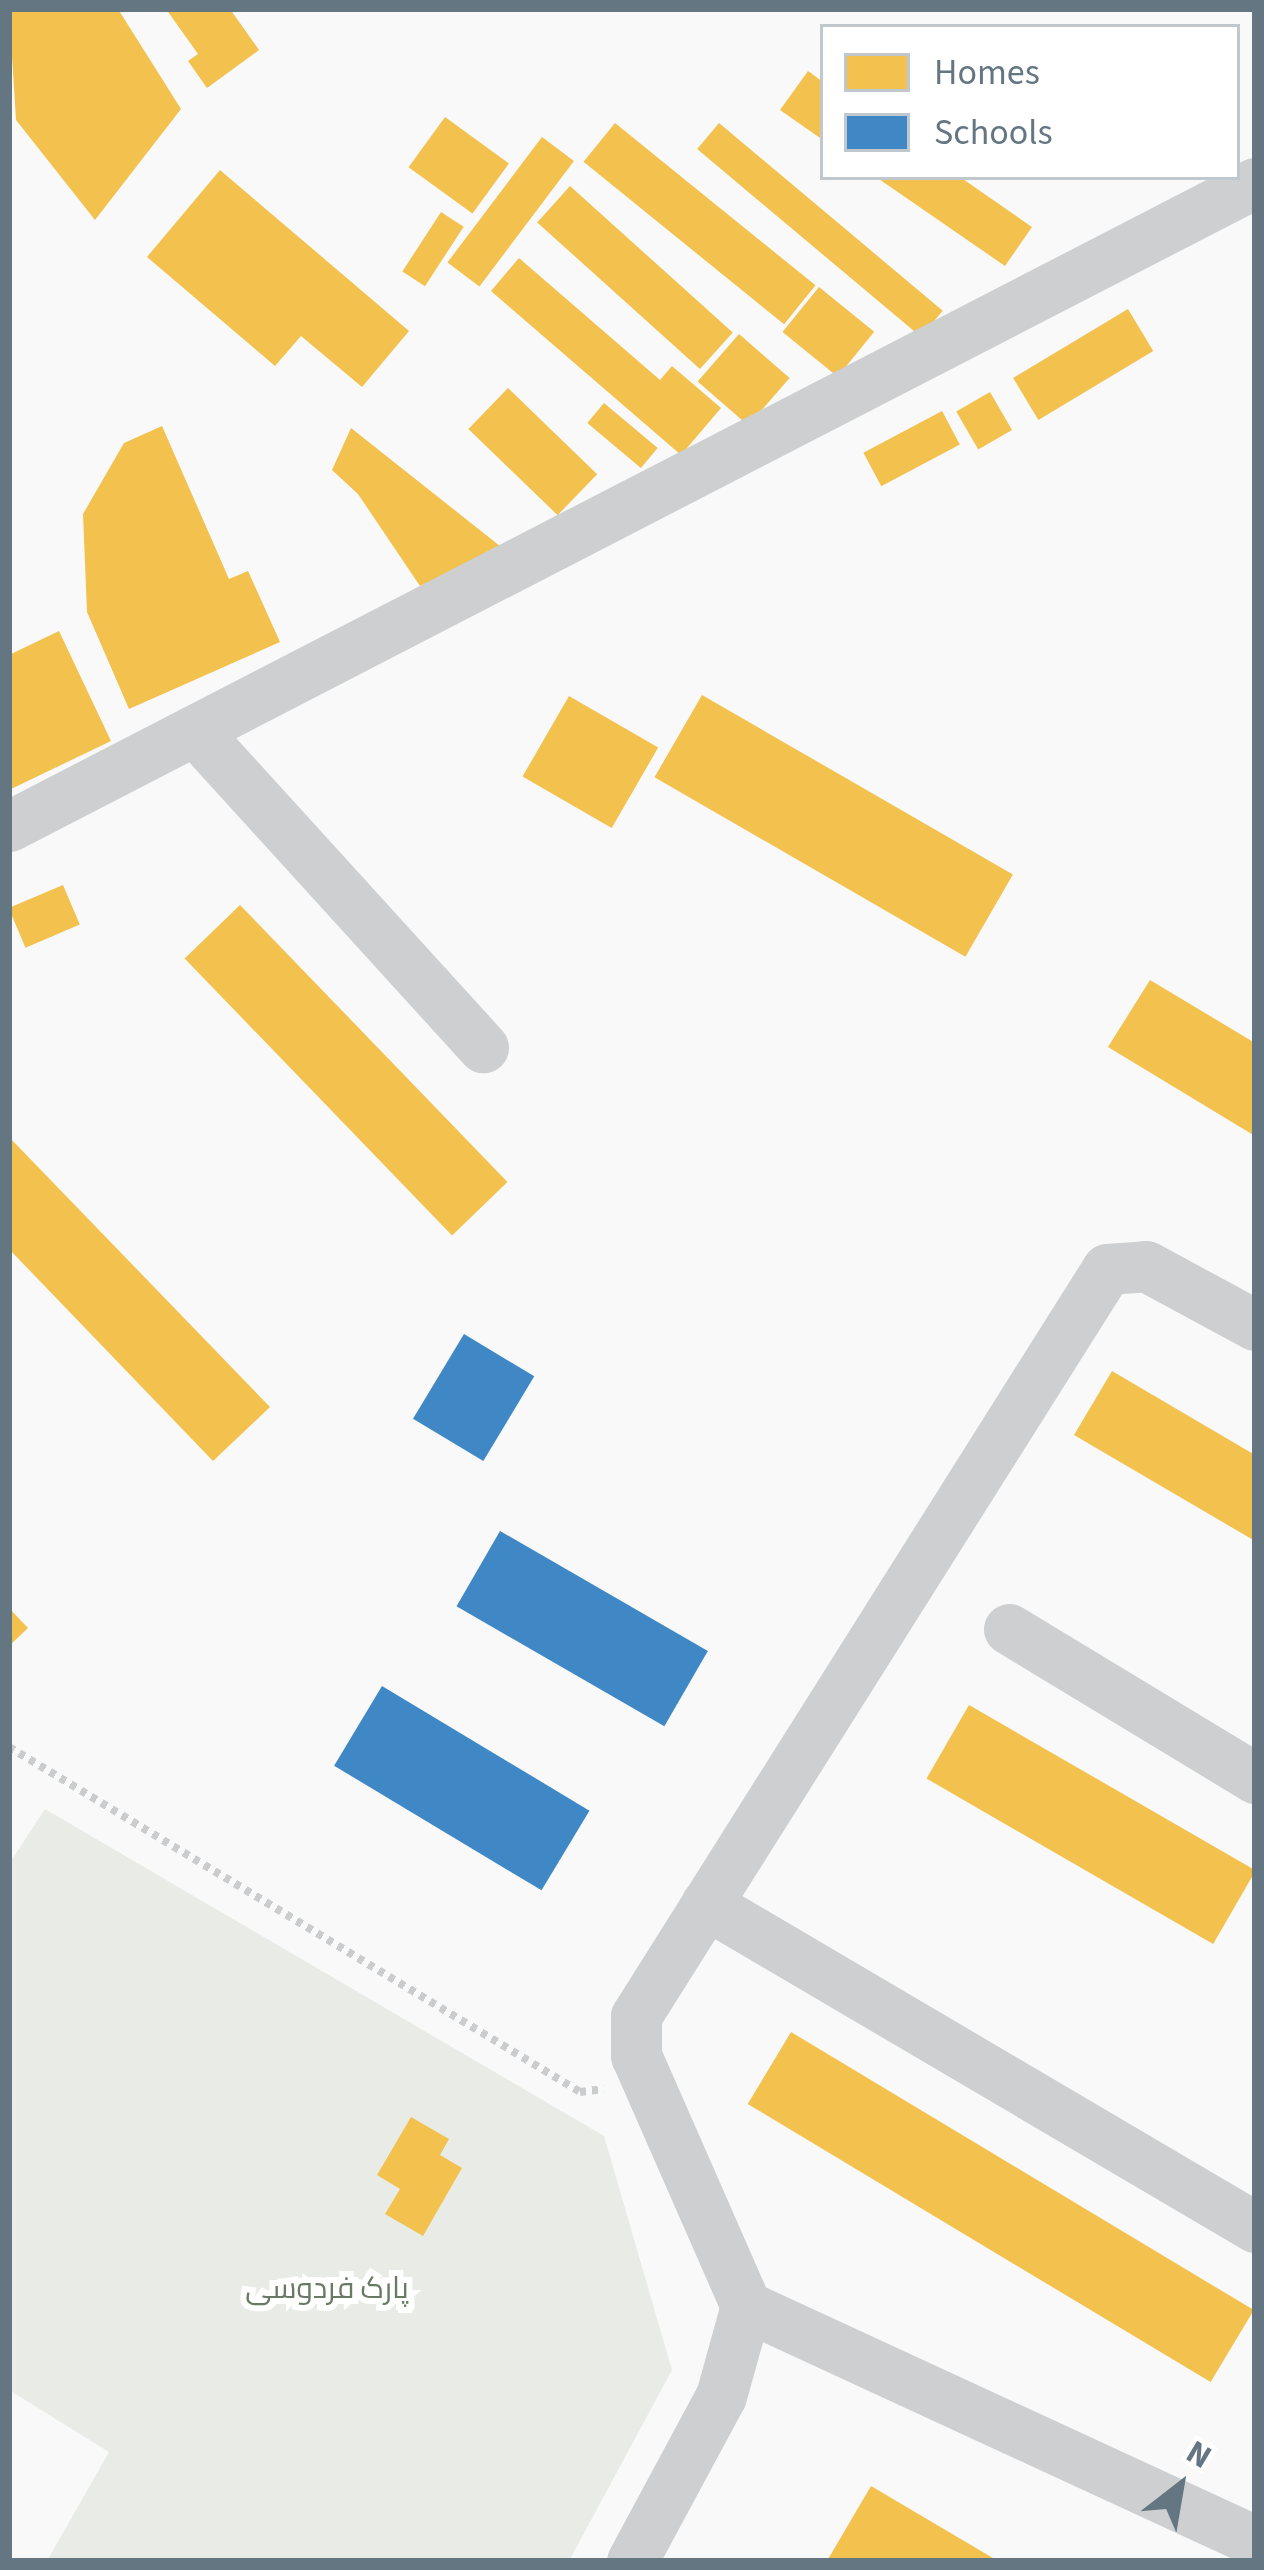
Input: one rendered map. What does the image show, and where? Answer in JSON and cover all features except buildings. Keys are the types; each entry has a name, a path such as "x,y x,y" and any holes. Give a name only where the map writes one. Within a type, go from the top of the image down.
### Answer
{"street":[{"path":"9,826 1255,183"},
{"path":"197,733 483,1047"},
{"path":"632,2561 721,2396 746,2306 636,2056 636,2016 1107,1269 1147,1266 1255,1325"},
{"path":"1009,1629 1255,1778"},
{"path":"706,1904 1255,2227"},
{"path":"746,2306 1255,2541"}],"path":[{"path":"9,1747 580,2092 647,2083"}],"green space":[{"name":"پارک فردوسی","path":"45,1809 604,2136 672,2370 569,2561 47,2561 109,2452 9,2390 9,1864"}]}
